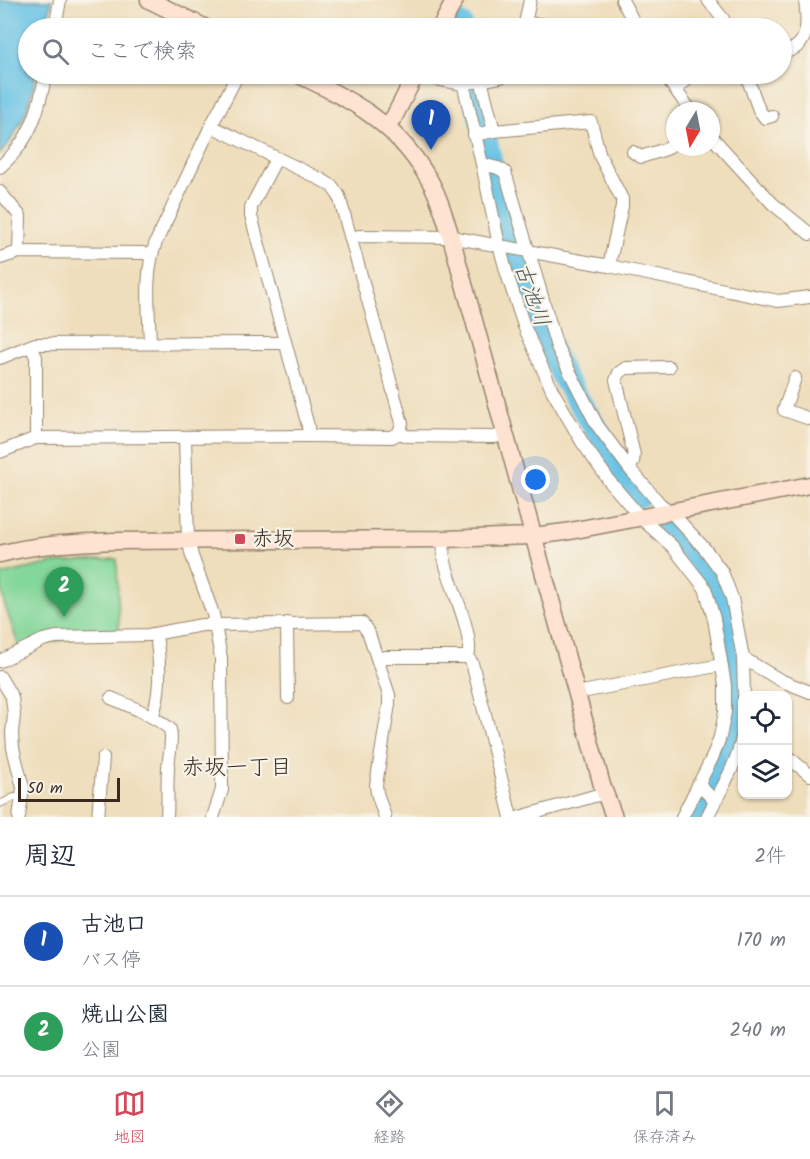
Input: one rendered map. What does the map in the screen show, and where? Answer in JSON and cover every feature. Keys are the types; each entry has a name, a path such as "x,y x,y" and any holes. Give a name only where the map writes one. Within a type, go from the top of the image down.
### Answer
{"street":[{"path":"57,18 60,0"},
{"path":"150,0 186,18"},
{"path":"448,18 455,0"},
{"path":"527,18 530,0"},
{"path":"622,0 632,18"},
{"path":"708,0 722,18"},
{"path":"792,48 799,45 805,35 807,17 805,0"},
{"path":"792,52 810,51"},
{"path":"0,167 17,150 28,133 39,109 44,84"},
{"path":"150,343 149,268 151,255 233,84"},
{"path":"317,84 357,104 386,126 407,148 426,174 439,201 451,237 605,793 614,817"},
{"path":"386,126 394,117 411,84"},
{"path":"471,84 477,134 488,166 502,246 524,326 552,390 582,442 610,482 641,518 672,546 705,588 714,618 725,685 725,712 717,747 682,817"},
{"path":"472,84 493,131"},
{"path":"671,84 684,102"},
{"path":"675,89 681,84"},
{"path":"750,84 759,110 765,118 772,116"},
{"path":"477,134 591,122 600,156 622,199 609,266"},
{"path":"0,452 36,438 392,437 399,433 402,423 339,196 332,186 320,179 211,126"},
{"path":"720,146 773,204 810,234"},
{"path":"633,152 641,157 666,149"},
{"path":"276,159 251,207 251,216 309,436"},
{"path":"488,166 505,172 524,250 557,347 597,425 629,468 660,504 671,512 705,549 722,572 732,598 743,658 744,691"},
{"path":"0,192 20,216 19,252"},
{"path":"351,238 359,236 451,237 609,266 778,301 810,297"},
{"path":"0,258 19,252 143,253 151,255"},
{"path":"0,358 35,344 285,342"},
{"path":"31,346 36,357 36,438"},
{"path":"629,468 634,455 616,380 619,373 626,368 669,367"},
{"path":"795,378 784,410 810,419"},
{"path":"399,433 407,436 493,437 505,435"},
{"path":"185,438 188,540 216,625 222,658 222,790 213,817"},
{"path":"0,554 62,543 533,536 565,532 810,485"},
{"path":"444,539 444,557 465,626 468,657 472,663 512,817"},
{"path":"287,623 288,698"},
{"path":"0,661 43,640 56,637 156,635 216,625 362,623 369,634 389,696 376,785 385,817"},
{"path":"152,717 156,708 159,681 156,635"},
{"path":"378,659 385,657 468,657"},
{"path":"743,658 780,680 810,692"},
{"path":"577,693 722,665"},
{"path":"0,677 12,697 13,748 23,788 19,817"},
{"path":"111,698 152,717 170,729 172,737 168,770 167,817"},
{"path":"712,806 732,770 741,745"},
{"path":"98,817 103,758"},
{"path":"792,760 810,776"},
{"path":"699,785 712,806 723,817"},
{"path":"520,817 605,793"}],"lane":[{"path":"0,804 14,797 23,798"}],"green space":[{"path":"117,559 119,631 19,647 4,603 0,575 52,563"}],"water":[{"path":"0,0 52,0 48,18 18,18 18,84 34,84 19,126 0,154"}],"waterway":[{"name":"古池川","path":"473,84 499,200 540,326 563,376 638,496"},
{"name":"古池川","path":"668,530 699,559 725,610 736,669 736,716 729,746 694,817"}],"place":[{"name":"古池口","path":"431,150"},
{"name":"赤坂","path":"240,539"},
{"name":"焼山公園","path":"64,617"}],"district":[{"name":"赤坂一丁目","path":"237,768"}]}
